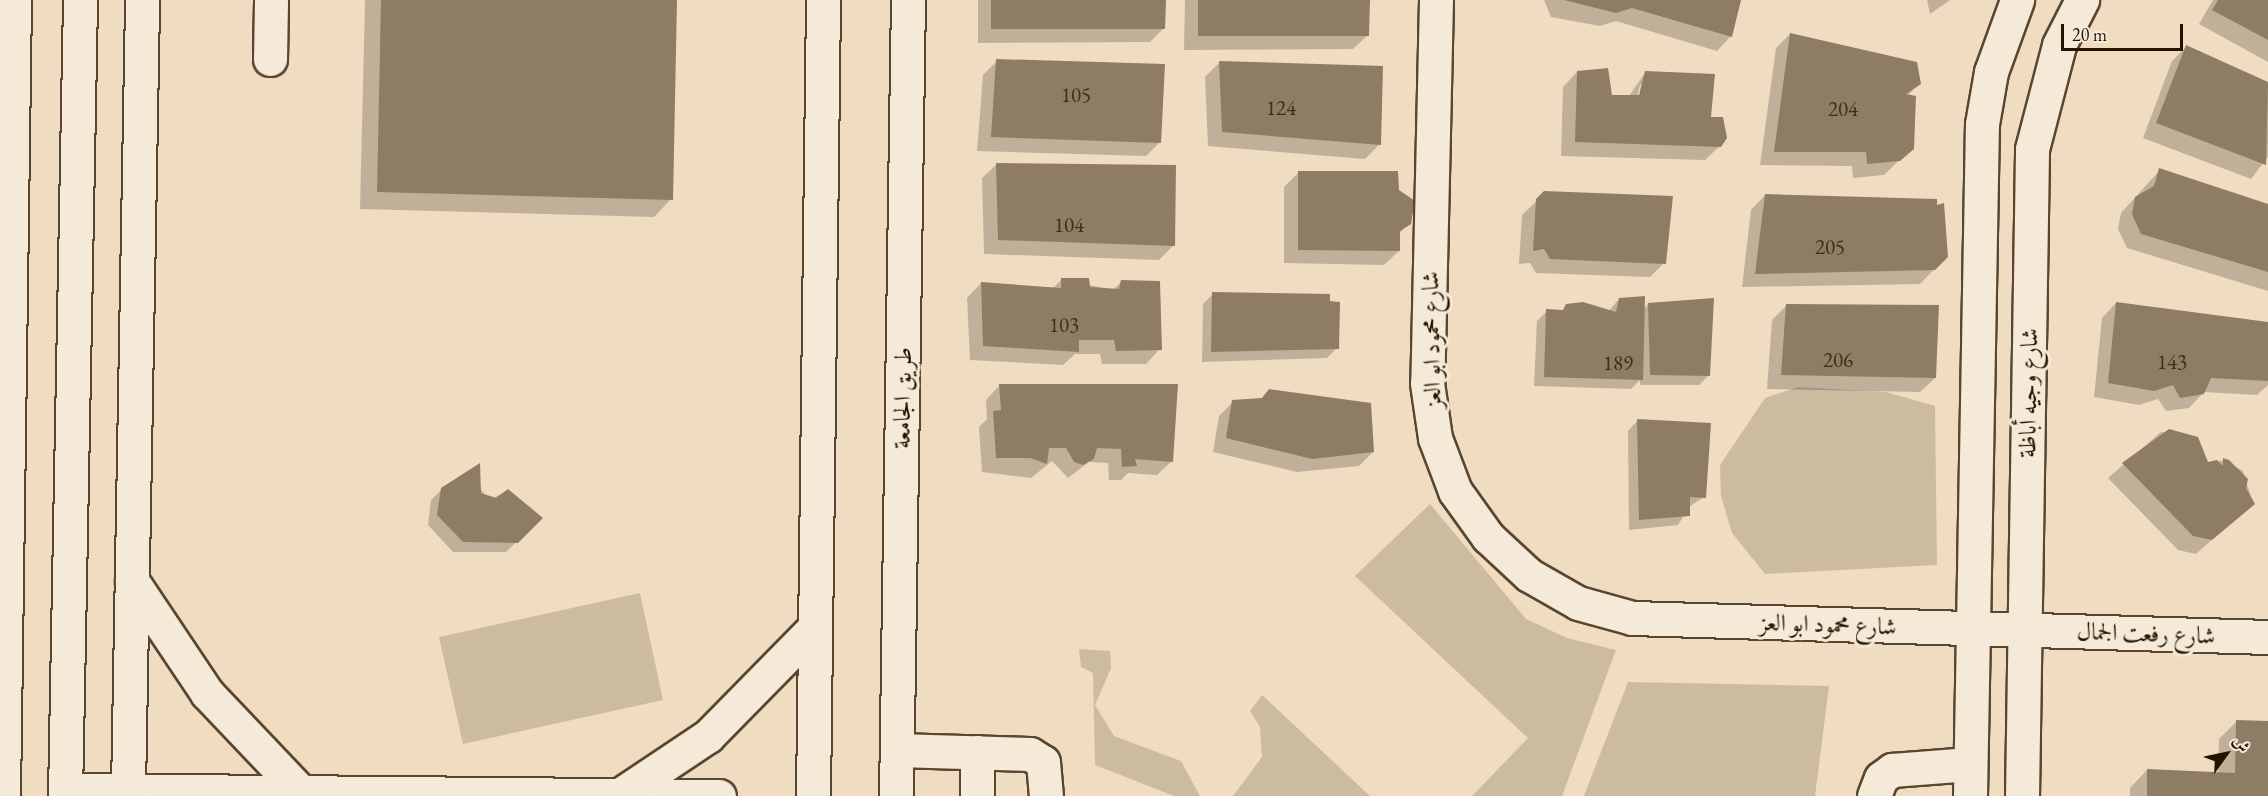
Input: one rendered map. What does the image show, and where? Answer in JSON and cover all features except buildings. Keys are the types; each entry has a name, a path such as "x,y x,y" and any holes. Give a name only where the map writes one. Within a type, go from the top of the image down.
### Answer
{"street":[{"path":"3,796 14,0"},
{"path":"80,0 65,793 128,790 624,792 719,796"},
{"path":"128,790 142,0"},
{"path":"270,59 271,0"},
{"path":"813,796 823,0"},
{"name":"طريق الجامعة","path":"896,796 908,0"},
{"name":"شارع محمود ابو العز","path":"1436,0 1427,383 1435,438 1447,472 1488,537 1529,575 1578,603 1632,618 2025,630"},
{"path":"1970,796 1982,124 1991,72 2017,0"},
{"name":"شارع وجيه أباظة","path":"2022,796 2032,149 2059,45 2082,0"},
{"path":"132,581 207,693 300,791"},
{"path":"624,792 716,729 814,628"},
{"name":"شارع رفعت الجمال","path":"2025,630 2268,637"},
{"path":"897,750 1030,754 1043,762 1046,796"},
{"path":"977,752 977,796"},
{"path":"1874,796 1881,778 1892,770 1970,764"}],"shaded area":[{"path":"1798,387 1886,392 1935,406 1937,565 1765,574 1732,533 1721,496 1720,465 1765,398"},
{"path":"1430,504 1526,619 1567,638 1616,650 1562,796 1472,796 1528,738 1355,576"},
{"path":"640,593 663,700 463,744 439,637"},
{"path":"1079,649 1110,651 1111,668 1095,705 1114,736 1181,761 1200,796 1174,796 1095,765 1093,673 1081,667"},
{"path":"1628,682 1829,686 1815,796 1584,796"},
{"path":"1262,695 1370,796 1233,796 1262,757 1260,727 1250,711"}]}
